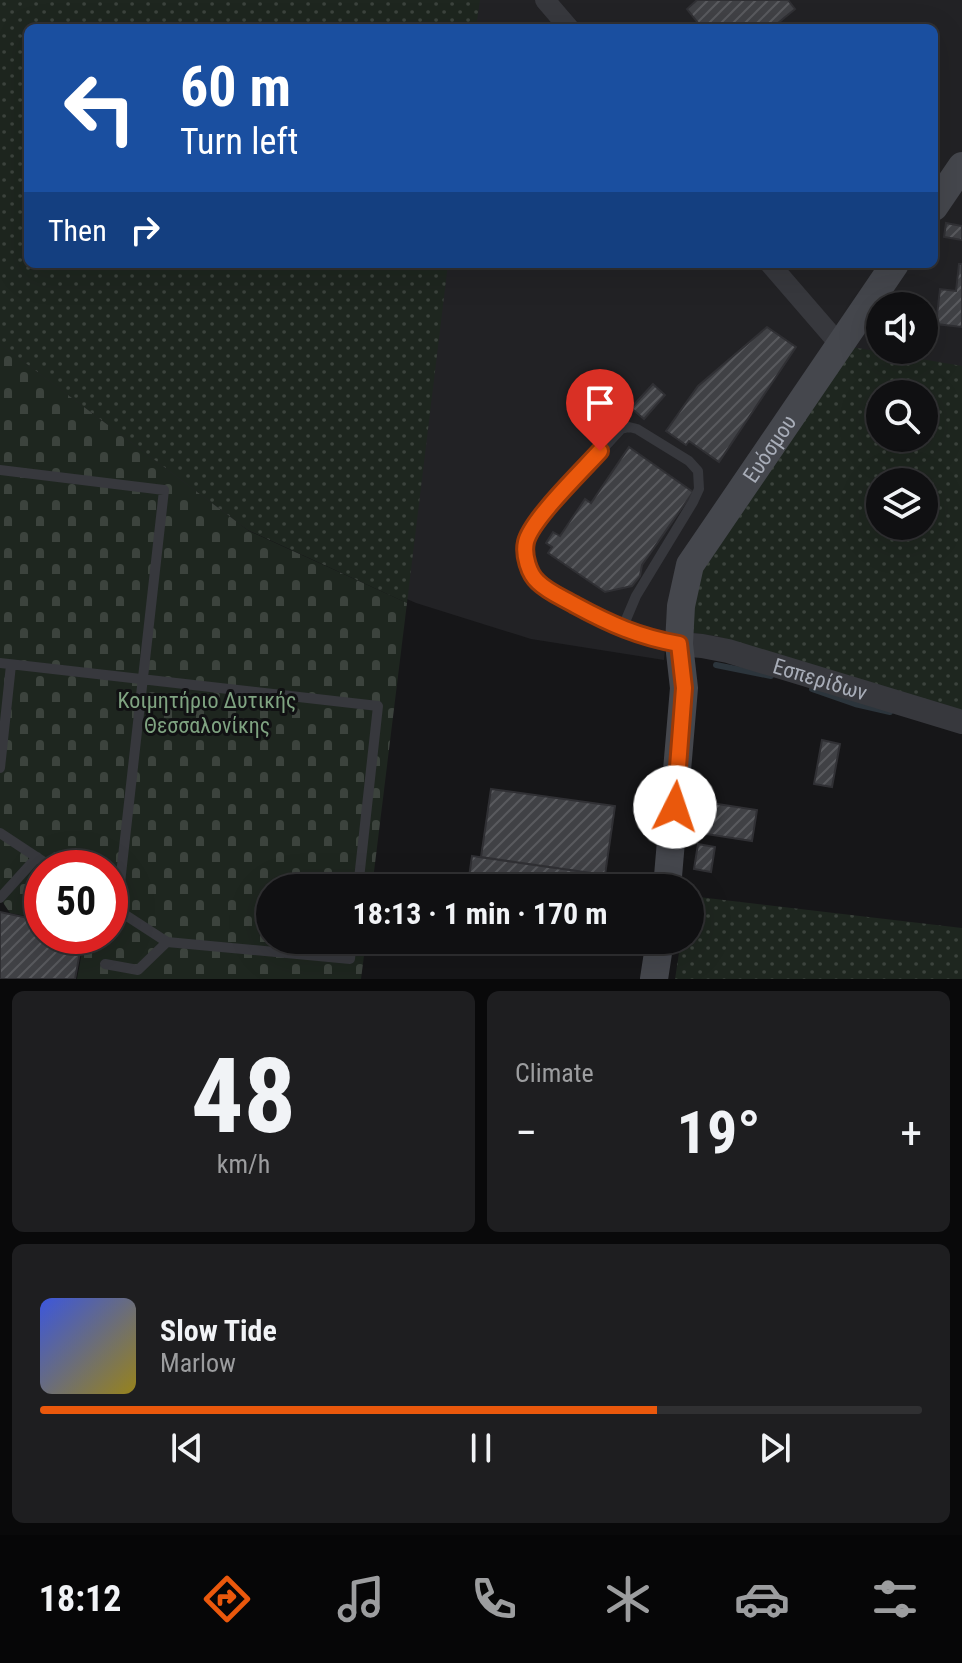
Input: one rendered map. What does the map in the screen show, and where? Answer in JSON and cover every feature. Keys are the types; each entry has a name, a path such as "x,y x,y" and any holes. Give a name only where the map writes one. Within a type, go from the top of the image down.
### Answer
{"main road":[{"path":"938,201 962,166"},
{"name":"Ευόσμου","path":"668,874 684,688 679,644 681,606 690,565 892,268"},
{"path":"654,979 658,954"}],"street":[{"path":"545,0 566,24"},
{"path":"773,268 840,345"},
{"name":"Εσπερίδων","path":"679,644 728,651 962,722"}],"lane":[{"path":"622,629 636,596 699,489 698,471 689,461 629,427 621,429 537,520 526,542 527,562 536,581 557,595 622,629 679,644"},
{"path":"0,470 164,490 121,850"},
{"path":"0,768 6,664 378,706 360,874"},
{"path":"0,833 26,850"},
{"path":"0,898 24,871"},
{"path":"128,916 167,942 256,950"},
{"path":"105,964 138,970 167,942"},
{"path":"296,954 350,959 351,954"}],"shaded area":[{"path":"0,0 962,0 962,712 666,638 664,660 531,639 416,603 248,530 0,365"}],"green space":[{"path":"0,0 480,0 477,24 24,24 24,268 448,268 407,603 248,530 0,344"},
{"name":"Κοιμητήριο Δυτικής Θεσσαλονίκης","path":"0,344 249,531 407,603 374,874 256,874 256,954 364,954 361,979 77,979 82,954 128,954 128,850 24,850 24,916 10,913 0,898"},
{"path":"840,345 866,349 866,364 938,362 962,366 962,710 717,636 686,632 690,565"},
{"path":"704,898 962,928 962,979 675,979 679,954 704,954"}],"building":[{"path":"697,0 788,0 795,9 777,24 699,24 687,9"},
{"path":"946,223 962,226 962,240 944,237"},
{"path":"959,264 962,264 962,327 938,324 940,289 956,291"},
{"path":"767,327 796,347 719,462 689,441 686,445 666,431 698,386"},
{"path":"653,384 665,395 644,419 631,408"},
{"path":"629,447 693,492 642,565 640,576 632,586 605,592 548,553 552,547 546,543 553,532 560,536 585,499 591,503"},
{"path":"822,740 840,744 832,787 814,784"},
{"path":"491,789 615,806 605,874 481,857"},
{"path":"711,803 757,810 752,841 706,834"},
{"path":"698,844 715,847 711,872 694,869"},
{"path":"472,856 598,874 469,874"},
{"path":"0,912 24,917 24,954 80,954 75,979 0,979"}],"waterway":[{"path":"716,665 771,676"},
{"path":"812,689 890,712"}],"route":[{"path":"600,451 537,520 526,542 527,562 536,581 557,595 622,629 679,644 684,688 675,807"}]}
